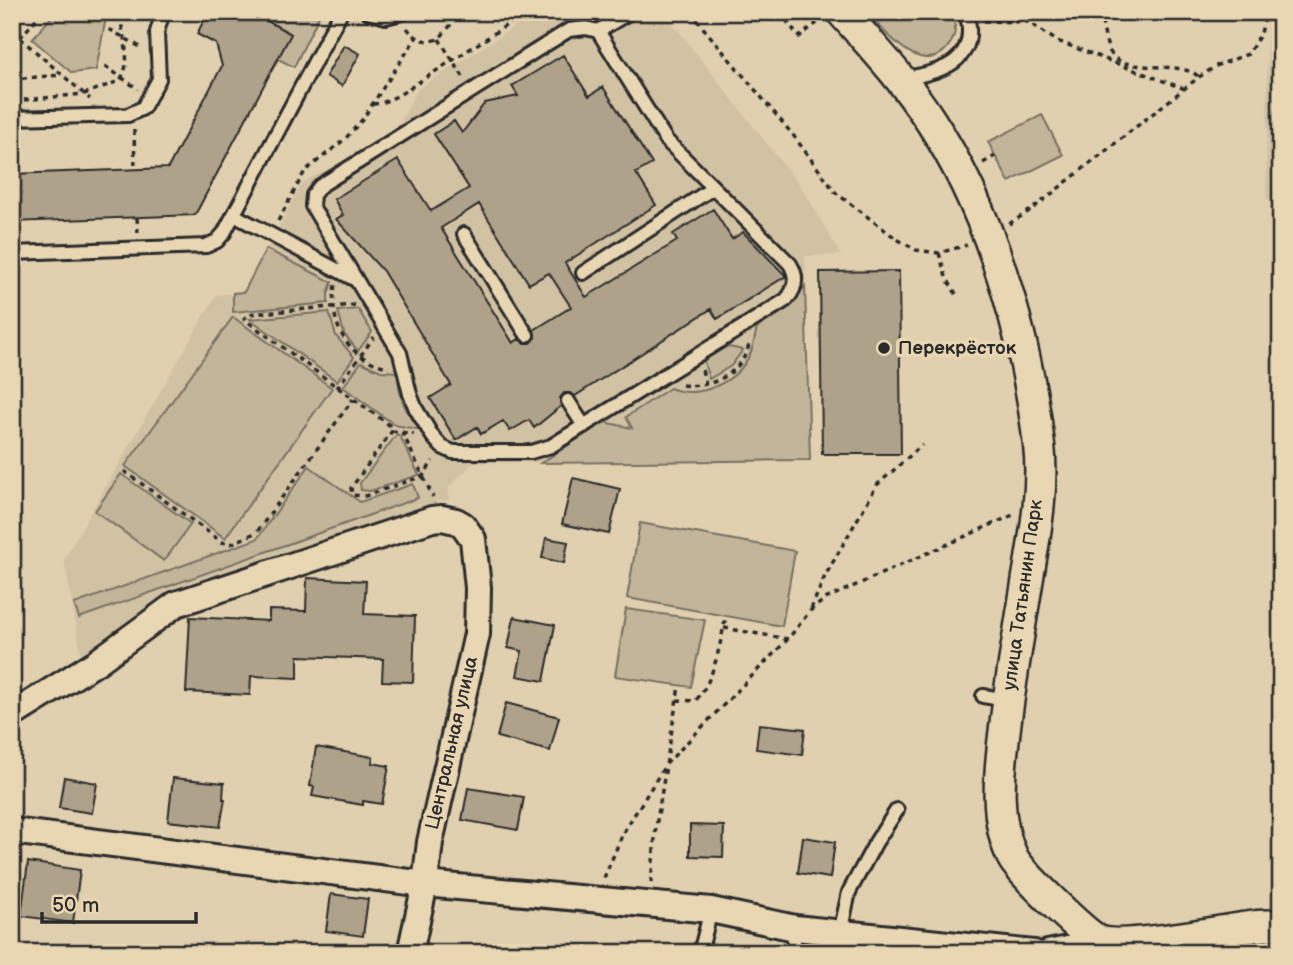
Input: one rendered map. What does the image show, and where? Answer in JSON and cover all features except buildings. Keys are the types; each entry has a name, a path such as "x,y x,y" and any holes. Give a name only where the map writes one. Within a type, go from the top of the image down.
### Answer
{"street":[{"name":"улица Татьянин Парк","path":"830,18 901,79 948,150 978,208 1014,318 1039,447 1035,539 995,698 1001,819 1014,859 1050,899 1097,941"},
{"name":"Центральная улица","path":"12,715 97,662 176,604 432,519 452,520 463,524 473,538 478,588 477,634 430,842 425,884 410,953"},
{"path":"12,831 425,884 596,900 649,902 711,910 794,940 840,933 1034,953"},
{"path":"1048,953 1097,941 1157,941 1254,926 1281,925"}],"lane":[{"path":"12,118 133,114 143,108 159,79 157,32 163,12"},
{"path":"12,253 206,246 221,237 341,12"},
{"path":"368,12 386,17 402,14"},
{"path":"598,31 630,12"},
{"path":"901,79 930,75 948,68 961,56 969,35 966,12"},
{"path":"586,28 598,31 661,134 713,188 790,264 796,277 794,290 786,300 662,378 551,446 531,452 453,452 442,447 433,437 410,394 402,357 313,206 312,200 316,190 569,30 586,28"},
{"path":"583,273 713,188"},
{"path":"234,215 271,235"},
{"path":"271,235 268,233 356,280"},
{"path":"464,234 527,335"},
{"path":"568,401 584,426"},
{"path":"840,933 849,892 897,810"},
{"path":"699,953 711,910"}],"path":[{"path":"12,44 42,12"},
{"path":"19,100 84,94 113,85 122,78 126,69 119,12"},
{"path":"402,14 416,38 431,41 439,38 450,26 449,12"},
{"path":"373,104 394,97 454,62 527,12"},
{"path":"690,12 793,135 836,193 916,250 939,253 974,243"},
{"path":"780,12 799,37 830,18"},
{"path":"1100,12 1110,51 1115,57 1147,67 1165,66 1193,71 1199,77"},
{"path":"1005,226 1031,210 1199,77 1219,65 1248,54 1261,33 1266,12"},
{"path":"984,21 1028,22 1057,41 1185,89"},
{"path":"109,29 159,58"},
{"path":"20,38 108,115"},
{"path":"271,235 305,171 345,139 362,120 416,38"},
{"path":"439,38 454,62"},
{"path":"105,66 150,97"},
{"path":"12,79 62,75"},
{"path":"133,114 135,170"},
{"path":"978,166 995,156"},
{"path":"137,218 138,225"},
{"path":"939,253 946,277 956,294"},
{"path":"340,271 332,307 336,325 346,343 360,356 376,364 405,368"},
{"path":"371,303 248,314 244,319 393,429 351,488 351,494 365,496 423,476"},
{"path":"662,378 696,386 719,380 738,366 745,356 752,334 752,322"},
{"path":"337,388 383,324"},
{"path":"124,471 222,541 231,544 252,536 258,530 353,399"},
{"path":"402,432 436,502"},
{"path":"596,900 622,833 666,764 788,639 810,611 825,576 877,485 922,445"},
{"path":"810,611 825,600 1025,510"},
{"path":"677,699 695,701 704,692 726,616"},
{"path":"723,627 788,639"},
{"path":"649,902 656,827 679,686"}],"shaded area":[{"path":"56,12 107,12 96,70 72,73 32,39"},
{"path":"274,12 321,12 294,67 278,59 291,34 269,22"},
{"path":"537,12 664,12 804,191 841,255 805,256 810,460 473,463 449,487 449,500 436,502 175,600 82,659 64,559 216,295 244,292 302,183 394,133 418,89"},
{"path":"866,12 952,12 955,32 950,44 940,55 929,58 917,56 894,41"},
{"path":"1268,12 1281,12 1281,198 1266,199"},
{"path":"1042,115 1063,155 1009,182 988,142"},
{"path":"266,249 332,282 328,303 233,312 233,293 244,292"},
{"path":"805,286 810,460 541,463 604,422 632,428 626,417 670,388 693,392 705,390 727,380 744,364 750,354 757,327 792,304"},
{"path":"358,309 372,332 358,351 344,334 338,311"},
{"path":"329,312 336,336 354,357 337,381 250,319"},
{"path":"233,317 332,388 225,538 125,466"},
{"path":"724,346 743,350 731,366 709,379 703,359"},
{"path":"361,362 381,371 398,372 399,389 404,404 422,430 395,425 343,387"},
{"path":"397,434 419,475 370,491 361,490 360,483"},
{"path":"309,466 360,502 413,484 418,498 79,618 74,604 257,539"},
{"path":"121,474 191,524 164,561 95,511"},
{"path":"640,523 795,551 782,626 627,598"},
{"path":"626,609 705,620 691,687 615,676"}],"place":[{"name":"Перекрёсток","path":"884,348"}]}
